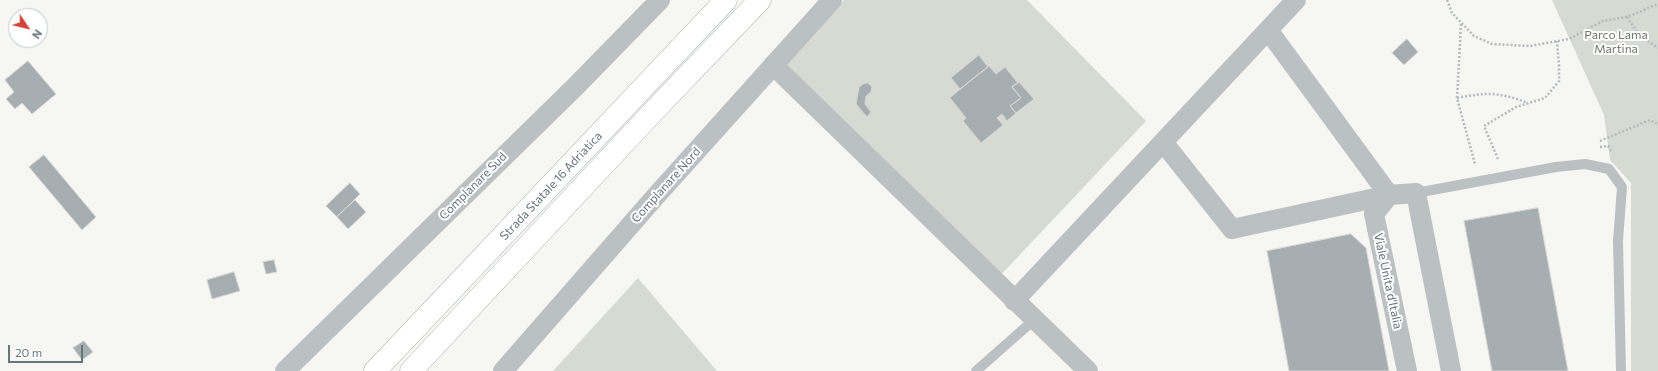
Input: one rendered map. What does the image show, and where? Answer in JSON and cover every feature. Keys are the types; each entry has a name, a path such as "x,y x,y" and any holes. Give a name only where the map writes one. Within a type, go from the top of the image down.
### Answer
{"highway":[{"name":"Strada Statale 16 Adriatica","path":"375,371 726,0"},
{"name":"Strada Statale 16 Adriatica","path":"411,371 650,115 760,0"}],"street":[{"name":"Complanare Sud","path":"285,371 569,92 660,0"},
{"name":"Complanare Nord","path":"503,371 832,0"},
{"path":"1014,301 1296,0"},
{"path":"1268,30 1390,195"},
{"path":"773,65 1014,301 1035,319 1082,369"},
{"path":"1163,142 1232,229 1390,195 1416,192 1451,371"},
{"name":"Viale Unita d'Italia","path":"1390,195 1374,214 1407,371"}],"lane":[{"path":"1416,192 1556,167 1585,164 1609,169 1622,187 1618,241 1621,371"},
{"path":"976,371 1035,319"}],"path":[{"path":"1447,0 1452,14 1474,36 1492,44 1530,46 1569,39 1603,21 1627,16 1658,4"},
{"path":"1627,16 1640,35 1658,48"},
{"path":"1461,23 1457,98 1476,167"},
{"path":"1500,164 1484,126 1516,107 1545,98 1559,81 1560,65 1557,41"},
{"path":"1457,98 1482,93 1506,95 1528,103"},
{"path":"1600,141 1650,120 1658,124"},
{"path":"1592,149 1608,146 1612,152"}],"green space":[{"path":"844,0 1027,0 1146,121 996,280 777,72"},
{"name":"Parco Lama Martina","path":"1552,0 1658,0 1658,371 1631,371 1631,183 1610,160 1604,115"},
{"path":"638,278 717,371 553,371"}],"building":[{"path":"1407,39 1418,52 1404,65 1392,53"},
{"path":"979,55 988,67 960,89 951,78"},
{"path":"28,61 56,94 32,114 22,103 15,109 6,99 14,92 5,80"},
{"path":"989,66 996,74 1005,67 1018,83 1012,87 1021,98 1010,106 1016,113 1007,121 1002,114 997,118 1003,125 981,143 963,121 966,118 950,98"},
{"path":"1019,82 1034,99 1016,113 1010,106 1021,98 1012,87"},
{"path":"868,83 872,87 871,92 866,96 865,104 871,112 867,117 856,104 859,87"},
{"path":"44,155 96,217 82,230 29,167"},
{"path":"350,183 360,194 337,217 326,206"},
{"path":"355,200 366,212 348,229 337,217"},
{"path":"1538,208 1568,371 1492,371 1464,221"},
{"path":"1351,234 1366,248 1389,371 1289,371 1267,251"},
{"path":"274,260 277,272 266,274 263,262"},
{"path":"234,272 240,291 212,299 207,280"},
{"path":"84,341 93,352 82,360 73,348"}]}
